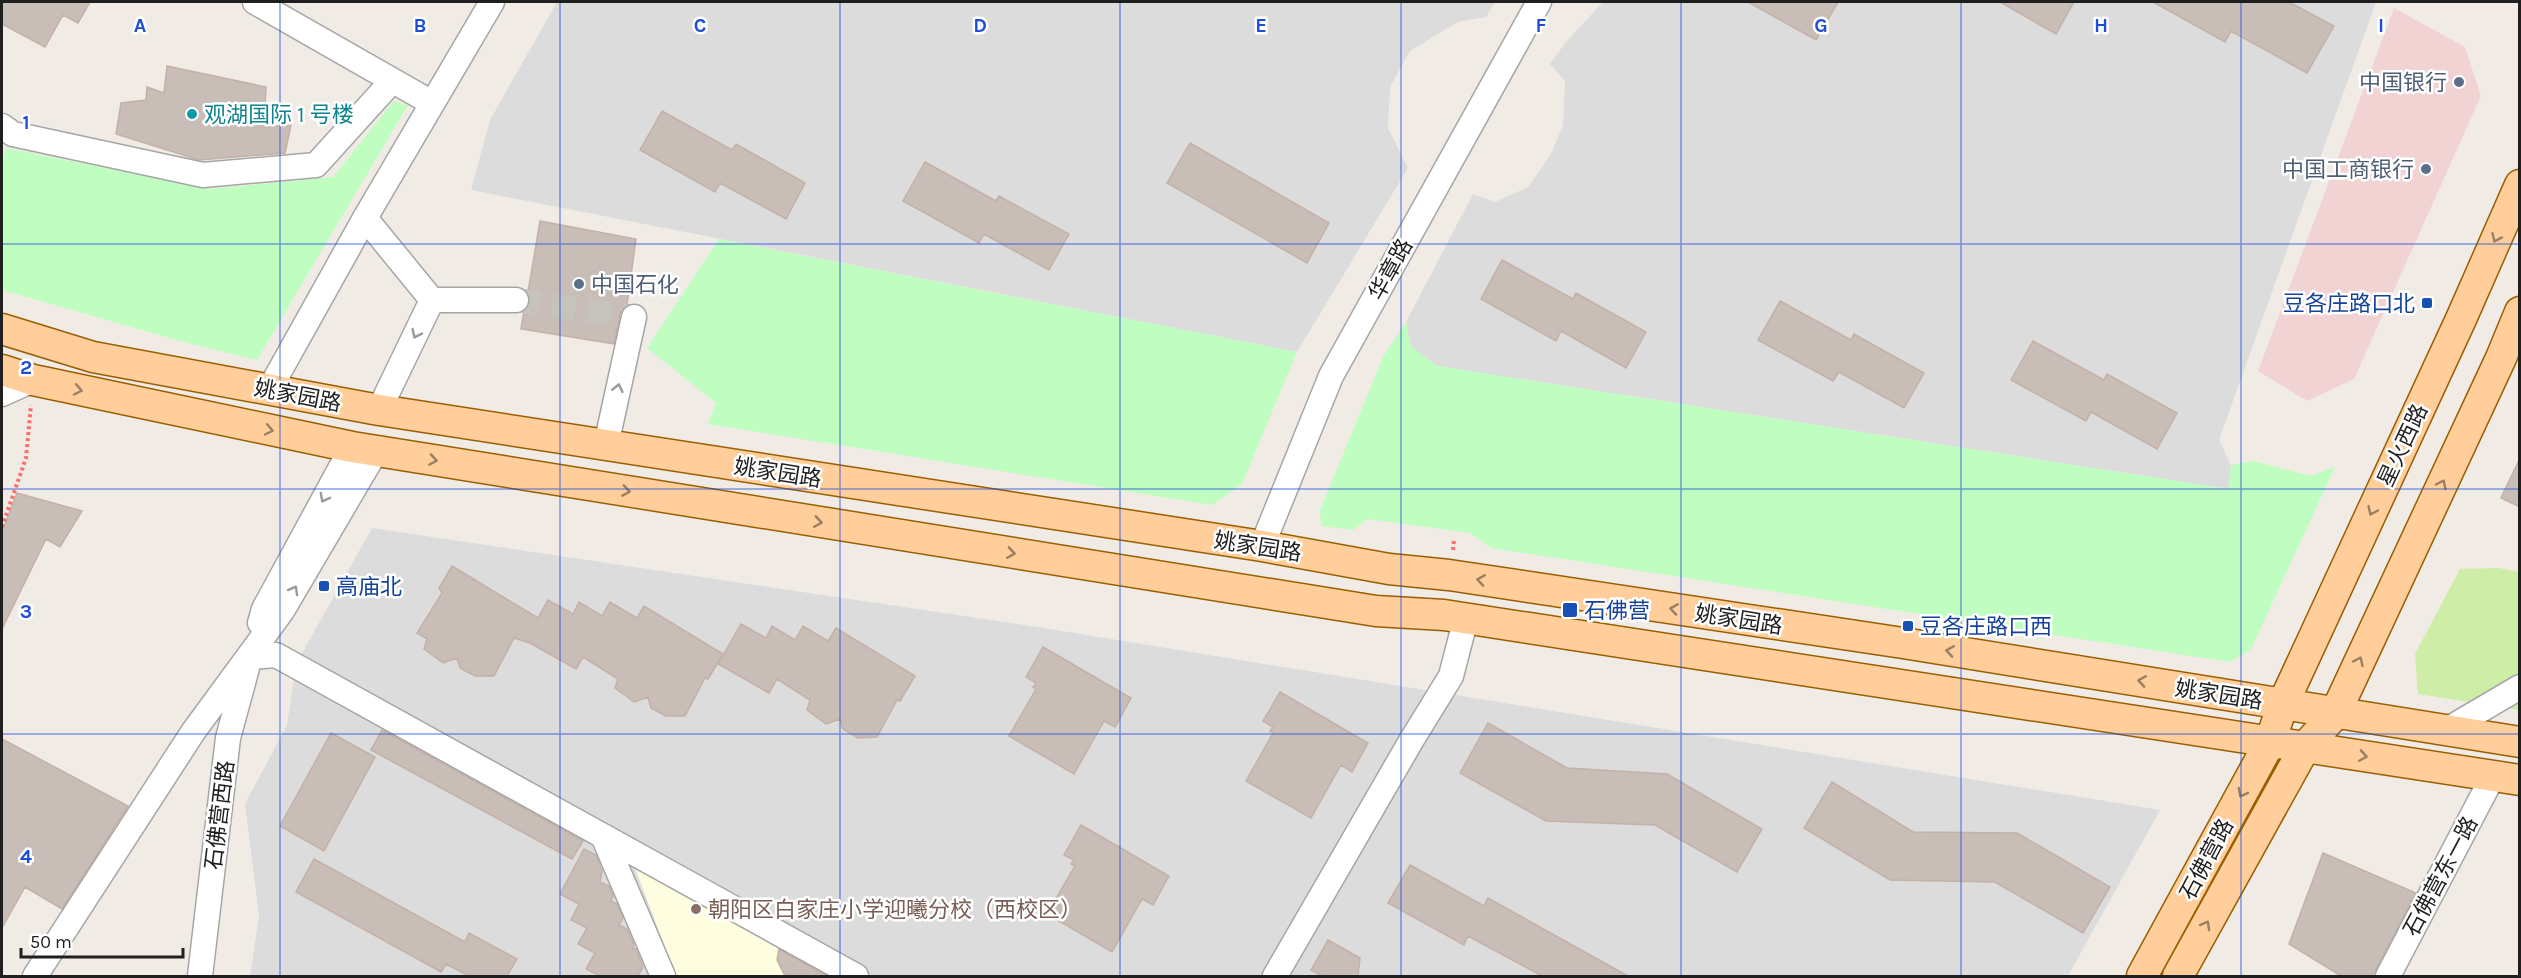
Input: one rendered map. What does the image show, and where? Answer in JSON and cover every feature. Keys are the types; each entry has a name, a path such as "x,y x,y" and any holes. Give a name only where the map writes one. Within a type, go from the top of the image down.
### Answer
{"main road":[{"name":"星火西路","path":"2270,742 2283,704 2520,185"},
{"path":"2335,714 2501,358 2520,312"},
{"name":"姚家园路","path":"2,329 93,357 379,410 1262,546 1389,569 1449,575 1880,640 2520,742"},
{"name":"姚家园路","path":"2,370 33,380 364,449 1376,611 1466,618 2506,778"},
{"name":"石佛营路","path":"2178,976 2305,747 2335,714"},
{"name":"石佛营路","path":"2142,976 2270,742"}],"street":[{"path":"255,2 432,103"},
{"path":"269,390 365,218 492,2"},
{"name":"华章路","path":"1262,546 1330,375 1539,2"},
{"path":"2,126 13,134 203,175 316,165 392,81"},
{"path":"365,218 432,300"},
{"path":"432,300 516,300"},
{"path":"379,410 432,300"},
{"path":"606,445 634,317"},
{"path":"2,394 33,380"},
{"name":"石佛营西路","path":"200,976 228,738 264,609 364,449"},
{"path":"1275,976 1451,676 1466,618"},
{"path":"36,976 193,732 250,657 276,655 856,976"},
{"path":"2445,731 2520,687"},
{"name":"石佛营东一路","path":"2388,976 2506,778"},
{"path":"603,836 663,976"}],"path":[{"path":"2,527 26,458 33,380"}],"shaded area":[{"path":"557,2 1495,2 1486,17 1458,22 1410,51 1390,87 1388,128 1408,168 1297,352 471,190 490,120"},
{"path":"1603,2 2376,2 2219,440 2231,465 2229,489 1430,365 1411,347 1406,322 1473,194 1495,202 1528,187 1551,154 1563,125 1565,81 1550,64 1566,42"},
{"path":"2394,8 2465,47 2481,96 2354,379 2307,401 2258,371"},
{"path":"372,528 1038,627 2160,810 2068,976 250,976 259,915 245,804 287,725 296,664"},
{"name":"朝阳区白家庄小学迎曦分校（西校区）","path":"625,842 859,976 676,976"}],"green space":[{"path":"394,101 408,105 257,360 187,343 2,290 2,166 6,148 209,189 333,177"},
{"path":"719,239 1297,352 1242,484 1212,505 708,424 716,403 647,348"},
{"path":"1406,322 1411,347 1437,366 2228,489 2231,465 2253,461 2311,476 2335,467 2251,649 2230,662 1491,548 1470,533 1368,519 1353,530 1321,526 1320,510 1383,357"},
{"path":"2499,568 2519,572 2519,710 2418,694 2415,654 2460,569"}],"building":[{"path":"2,2 90,2 78,23 63,15 45,47 2,24"},
{"path":"1748,2 1838,2 1816,40"},
{"path":"2000,2 2074,2 2056,34"},
{"path":"2153,2 2289,2 2334,26 2307,73 2231,31 2225,42"},
{"name":"观湖国际 1 号楼","path":"167,66 266,87 264,127 291,125 285,153 199,160 116,134 121,103 146,100 147,87 164,93"},
{"path":"662,111 732,150 736,144 805,183 786,219 720,183 715,192 640,150"},
{"path":"1190,143 1329,223 1307,263 1167,183"},
{"path":"925,162 996,201 999,196 1069,234 1049,270 984,234 979,243 903,201"},
{"name":"中国石化","path":"540,221 636,239 627,305 620,314 614,344 521,329 524,311 530,301 528,292"},
{"path":"1502,260 1573,299 1576,293 1646,332 1626,368 1561,331 1556,341 1481,299"},
{"path":"1780,301 1851,340 1854,334 1924,373 1904,408 1839,372 1833,381 1758,340"},
{"path":"2033,341 2104,380 2107,374 2177,413 2157,449 2091,412 2086,421 2011,380"},
{"path":"2520,458 2520,507 2501,498"},
{"path":"17,493 82,511 60,547 46,539 2,629 2,532"},
{"path":"452,566 538,618 548,600 573,614 579,602 602,616 610,602 637,618 644,606 723,654 708,679 705,678 685,716 666,716 651,708 648,697 634,702 615,688 618,679 583,657 576,669 530,643 514,638 494,676 475,676 460,668 457,658 443,663 424,649 427,639 417,633 442,593 439,588"},
{"path":"741,624 766,638 772,626 795,640 803,626 828,641 836,628 915,676 900,701 897,700 877,737 858,738 843,729 840,719 826,724 807,710 810,700 777,679 769,693 718,664"},
{"path":"1043,647 1131,698 1115,727 1104,721 1074,774 1009,736 1036,689 1033,687 1036,683 1026,677"},
{"path":"1280,692 1368,743 1352,772 1341,765 1311,818 1246,781 1273,733 1270,731 1273,727 1263,721"},
{"path":"1488,723 1567,768 1667,774 1762,829 1737,872 1655,825 1546,821 1460,773"},
{"path":"382,730 583,841 572,859 371,750"},
{"path":"331,733 375,757 324,851 280,826"},
{"path":"2,739 128,806 62,909 25,887 2,928"},
{"path":"1832,782 1913,832 2017,833 2110,887 2083,933 1995,882 1890,880 1804,828"},
{"path":"1081,825 1169,876 1153,905 1142,899 1112,952 1047,914 1075,866 1071,864 1074,860 1064,855"},
{"path":"584,849 596,855 602,871 600,882 609,886 613,896 611,901 617,904 623,918 619,925 627,929 634,945 633,948 636,949 643,967 638,976 600,976 586,969 595,953 578,944 587,928 571,920 579,904 560,894"},
{"path":"2323,853 2416,893 2372,976 2341,976 2289,944"},
{"path":"314,859 465,942 469,933 517,959 507,976 469,976 446,964 441,972 296,892"},
{"path":"1410,865 1484,906 1488,898 1628,976 1542,976 1468,936 1464,945 1388,903"},
{"path":"1328,940 1360,958 1358,976 1322,976 1311,970"},
{"path":"779,949 827,976 785,976 777,960"}],"tunnel":[{"path":"516,300 634,317"}],"place":[{"name":"中国银行","path":"2459,82"},
{"name":"观湖国际 1 号楼","path":"192,114"},
{"name":"中国工商银行","path":"2426,169"},
{"name":"中国石化","path":"579,284"},
{"name":"豆各庄路口北","path":"2427,303"},
{"name":"高庙北","path":"324,586"},
{"name":"石佛营","path":"1570,610"},
{"name":"豆各庄路口西","path":"1908,626"},
{"name":"朝阳区白家庄小学迎曦分校（西校区）","path":"696,909"}]}
